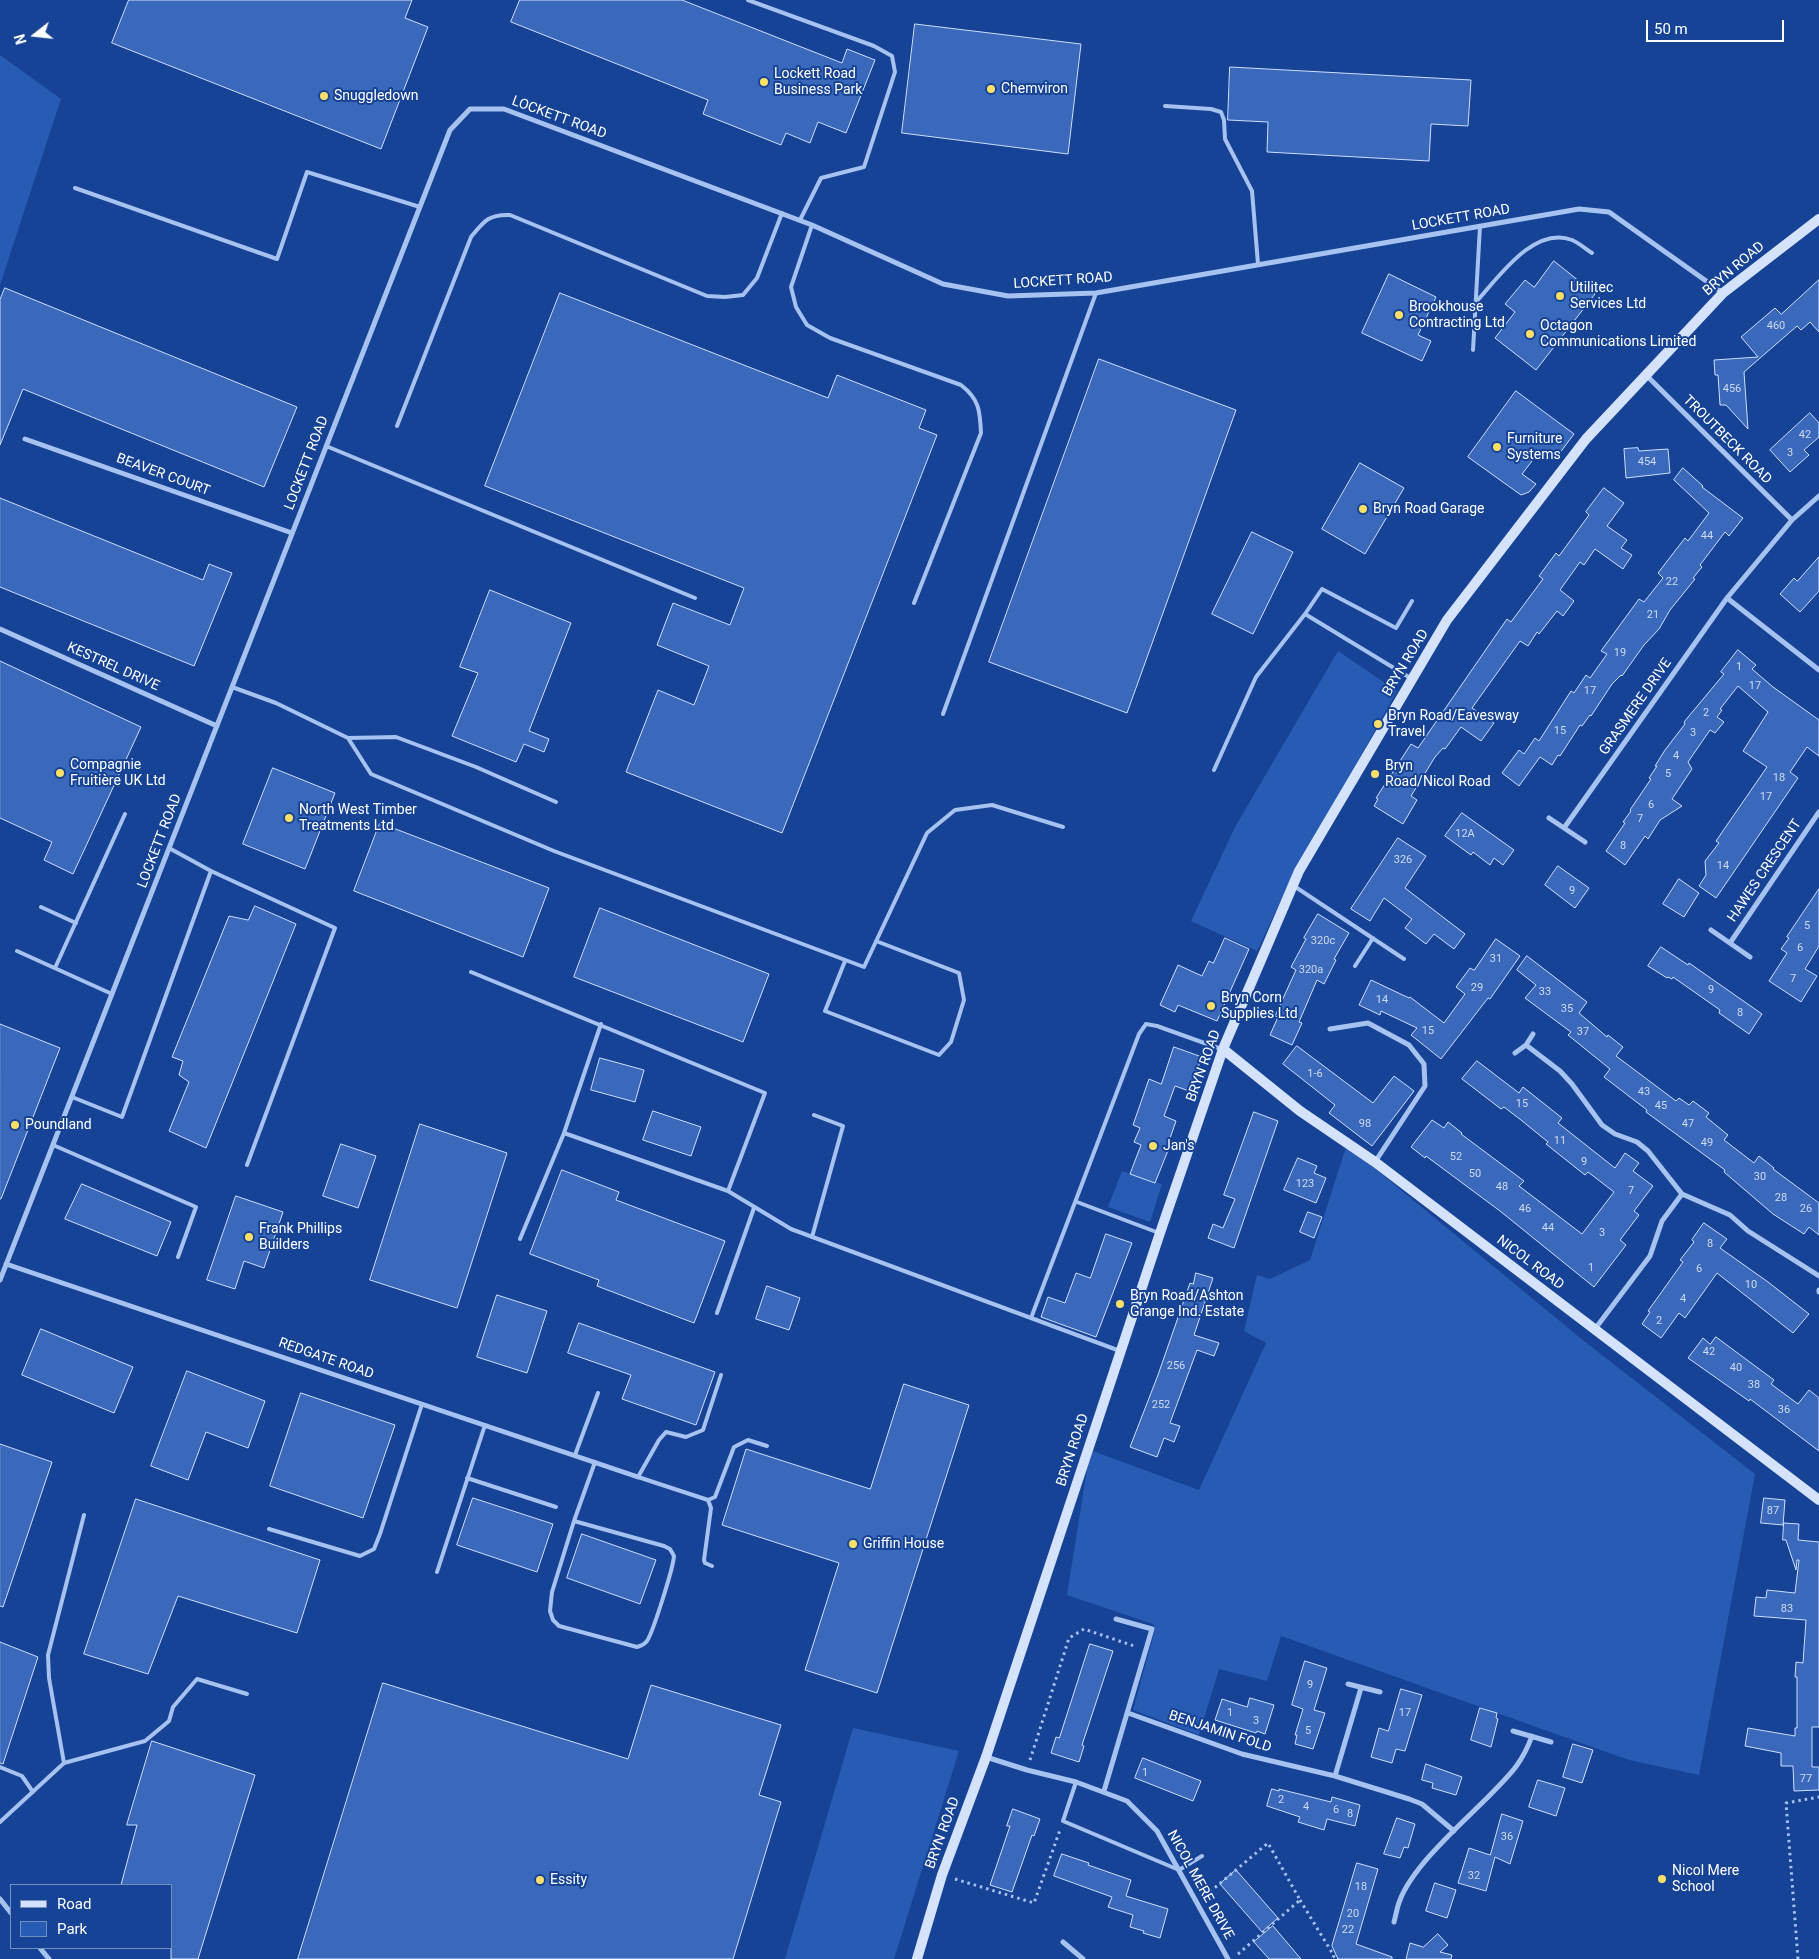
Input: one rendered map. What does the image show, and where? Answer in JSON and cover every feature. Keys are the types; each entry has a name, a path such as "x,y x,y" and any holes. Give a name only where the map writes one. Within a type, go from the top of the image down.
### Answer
{"main road":[{"name":"BRYN ROAD","path":"917,1959 942,1875 986,1757 1120,1351 1223,1049 1299,871 1447,620 1580,447 1723,293 1819,219"},
{"name":"NICOL ROAD","path":"1223,1049 1300,1111 1375,1162 1819,1500"}],"street":[{"name":"LOCKETT ROAD","path":"0,1280 450,130 470,109 504,109 800,220 943,284 1008,296 1096,293 1578,209 1609,212 1723,293"},
{"name":"TROUTBECK ROAD","path":"1646,375 1792,520"},
{"name":"BEAVER COURT","path":"26,439 292,534"},
{"name":"GRASMERE DRIVE","path":"1564,828 1727,598 1792,520 1819,496"},
{"path":"1727,598 1819,670"},
{"name":"KESTREL DRIVE","path":"0,629 217,726"},
{"name":"HAWES CRESCENT","path":"1730,943 1819,812"},
{"path":"1549,818 1585,842"},
{"name":"HAWES CRESCENT","path":"1711,930 1750,958"},
{"path":"1330,1029 1368,1023 1409,1045 1424,1064 1425,1086 1375,1162"},
{"path":"1515,1054 1526,1045 1533,1034"},
{"path":"1526,1045 1560,1071 1572,1084 1602,1126 1615,1134 1637,1142 1648,1150 1682,1194 1730,1215 1748,1231 1819,1276"},
{"path":"1594,1329 1650,1256 1662,1221 1682,1194"},
{"name":"REDGATE ROAD","path":"6,1264 638,1477"},
{"path":"1104,1791 1152,1629 1116,1619"},
{"path":"1348,1684 1380,1692"},
{"path":"1335,1776 1360,1688"},
{"name":"BENJAMIN FOLD","path":"1128,1713 1242,1754 1335,1776 1422,1804 1454,1831"},
{"path":"1513,1731 1551,1742"},
{"path":"1394,1922 1399,1901 1415,1873 1517,1767 1526,1754 1532,1736"},
{"name":"NICOL MERE DRIVE","path":"986,1757 1027,1770 1076,1782 1127,1801 1158,1831 1228,1959"},
{"path":"0,1899 10,1912"},
{"path":"1063,1942 1083,1959"},
{"path":"41,1949 49,1959"}],"lane":[{"path":"748,0 874,46 892,56 895,72 864,167 822,178 800,220"},
{"path":"1165,106 1211,109 1220,112 1224,120 1225,139 1252,191 1258,264"},
{"path":"75,188 277,259 307,172 420,208"},
{"path":"397,426 471,237 483,222 496,215 510,215 707,296 725,298 743,295 757,278 782,214"},
{"path":"812,225 790,287 796,307 807,325 830,338 961,385 972,394 980,412 981,433 914,603"},
{"path":"1473,350 1480,226"},
{"path":"1476,302 1522,253 1533,244 1544,240 1560,238 1572,240 1592,253"},
{"path":"943,714 1096,293"},
{"path":"326,446 695,598"},
{"path":"1214,770 1256,677 1322,590 1396,628 1412,602"},
{"path":"1304,614 1412,678"},
{"path":"232,688 276,703 348,738 396,737 476,767 556,802"},
{"path":"348,738 371,774 554,851 864,967 927,833 955,810 992,806 1063,827"},
{"path":"55,968 126,814"},
{"path":"169,848 335,928 248,1165"},
{"path":"72,1097 122,1117 212,870"},
{"path":"1292,885 1404,959"},
{"path":"41,907 76,923"},
{"path":"1355,966 1373,938"},
{"path":"845,961 825,1011 939,1055 951,1042 964,1000 959,972 876,941"},
{"path":"17,951 112,994"},
{"path":"471,972 765,1093 728,1191"},
{"path":"520,1239 564,1133 601,1024"},
{"path":"1031,1318 1077,1202 1139,1034 1146,1024 1158,1026 1223,1049"},
{"path":"812,1237 843,1126 814,1115"},
{"path":"564,1133 728,1191 791,1229 1120,1351"},
{"path":"53,1145 196,1207 178,1257"},
{"path":"1077,1202 1160,1233"},
{"path":"717,1314 754,1208"},
{"path":"721,1375 703,1430 686,1436 666,1432 659,1440 638,1477 708,1500 716,1497 734,1448 748,1440 767,1446"},
{"path":"574,1455 598,1393"},
{"path":"269,1529 360,1556 374,1549 422,1404"},
{"path":"437,1572 485,1425"},
{"path":"574,1520 664,1546 670,1549 674,1556 648,1640 643,1645 637,1647 559,1626 553,1620 550,1611 552,1592 574,1520 595,1462"},
{"path":"467,1478 556,1507"},
{"path":"708,1500 711,1508 704,1560 705,1563 712,1566"},
{"path":"64,1763 49,1678 48,1655 84,1515"},
{"path":"0,1822 64,1763 144,1741 169,1721 173,1706 197,1678 247,1694"},
{"path":"0,1767 22,1776 33,1792"},
{"path":"1076,1782 1063,1821 1179,1870 1202,1856"}],"path":[{"path":"1027,1770 1069,1638 1084,1629 1147,1650"},
{"path":"1798,1959 1786,1803 1819,1797"},
{"path":"942,1875 1034,1903 1063,1821"},
{"path":"1197,1902 1268,1843 1333,1958"},
{"path":"1232,1959 1300,1900"}],"green space":[{"path":"0,55 61,99 0,285"},
{"path":"1338,651 1397,691 1287,887 1257,951 1191,921 1235,827"},
{"path":"1346,1147 1373,1167 1584,1341 1755,1474 1699,1775 1629,1760 1281,1636 1267,1681 1219,1669 1199,1735 1133,1710 1155,1630 1153,1624 1067,1595 1090,1450 1199,1490 1266,1343 1244,1331 1257,1275 1270,1279 1310,1260"},
{"path":"1122,1171 1162,1184 1150,1222 1108,1207"},
{"path":"853,1728 959,1751 894,1959 785,1959"}],"building":[{"name":"Snuggledown","path":"129,0 412,0 405,18 428,27 381,149 112,43"},
{"name":"Lockett Road Business Park","path":"520,0 682,0 842,63 847,49 875,60 846,133 818,122 810,143 786,133 781,145 703,114 708,100 511,22"},
{"name":"Chemviron","path":"915,24 1081,44 1068,154 902,133"},
{"path":"1230,67 1471,80 1468,126 1431,124 1429,161 1267,152 1268,122 1228,120"},
{"path":"1554,261 1595,294 1536,370 1495,338 1515,312 1505,304 1525,280 1534,287"},
{"name":"Brookhouse Contracting Ltd","path":"1389,274 1436,297 1418,335 1431,341 1422,361 1362,333"},
{"path":"1819,280 1819,332 1810,322 1801,330 1797,326 1744,372 1748,429 1726,405 1720,405 1718,375 1715,375 1714,360 1758,357 1741,337 1775,308 1781,314"},
{"path":"5,288 297,407 264,487 23,389 0,445 0,300"},
{"path":"560,293 828,398 837,375 926,410 919,428 937,435 782,833 626,772 658,690 694,705 709,666 657,645 673,603 730,625 744,588 485,486"},
{"path":"1099,359 1236,410 1127,713 989,662"},
{"name":"Furniture Systems","path":"1516,391 1574,434 1559,454 1557,452 1551,460 1539,452 1522,474 1536,484 1529,492 1521,495 1468,457"},
{"path":"1810,413 1819,423 1819,437 1804,450 1809,455 1790,472 1770,450"},
{"path":"1638,448 1639,451 1668,449 1670,473 1626,478 1624,449"},
{"name":"Bryn Road Garage","path":"1360,463 1404,488 1365,554 1322,529"},
{"path":"1683,468 1702,487 1743,518 1729,536 1725,532 1700,565 1702,567 1693,578 1695,579 1670,610 1659,629 1644,645 1622,676 1612,684 1591,716 1582,726 1580,725 1560,756 1558,755 1552,765 1540,757 1519,786 1502,773 1519,750 1524,754 1535,738 1539,741 1571,691 1574,693 1586,675 1590,678 1607,654 1601,651 1639,599 1644,602 1663,578 1658,573 1685,538 1688,541 1709,513 1674,480"},
{"path":"1604,488 1624,503 1607,526 1627,540 1621,548 1632,555 1623,569 1595,549 1584,565 1580,562 1560,590 1574,601 1563,616 1557,611 1539,634 1537,632 1528,646 1520,641 1472,708 1494,723 1481,741 1461,727 1445,749 1443,748 1435,757 1411,796 1417,800 1403,824 1374,806 1378,799 1376,798 1411,744 1418,748 1507,619 1511,622 1543,579 1539,576 1556,553 1559,556 1589,515 1586,512"},
{"path":"0,498 203,580 209,564 232,573 194,666 0,587"},
{"path":"1252,532 1293,552 1253,634 1212,614"},
{"path":"1819,557 1819,591 1800,612 1780,594 1794,578 1797,581"},
{"path":"490,590 571,623 529,731 549,739 544,752 524,744 516,762 452,736 478,673 460,667"},
{"path":"1738,650 1756,665 1752,669 1773,687 1819,720 1819,756 1807,747 1790,772 1798,778 1716,898 1699,886 1706,875 1705,861 1719,843 1716,841 1767,767 1743,751 1768,712 1738,686 1720,709 1722,710 1717,717 1724,722 1715,733 1710,730 1688,762 1692,769 1672,799 1682,806 1660,820 1648,839 1645,836 1625,865 1606,851 1651,779 1649,778 1665,750 1685,724 1684,722 1724,674 1721,672"},
{"name":"Compagnie Fruitière UK Ltd","path":"0,661 141,727 73,874 44,860 52,842 0,818"},
{"name":"North West Timber Treatments Ltd","path":"273,768 335,793 305,869 243,844"},
{"path":"1462,813 1514,850 1503,865 1494,858 1490,865 1473,852 1471,855 1445,836"},
{"path":"380,823 549,888 523,957 354,891"},
{"path":"1398,838 1426,856 1405,888 1465,934 1454,949 1434,934 1426,944 1405,928 1412,919 1384,898 1370,921 1351,909"},
{"path":"1558,866 1589,888 1575,908 1545,885"},
{"path":"1679,879 1699,893 1684,917 1663,904"},
{"path":"1819,889 1819,946 1805,969 1817,976 1801,1002 1769,981 1787,953 1781,949 1789,938 1787,937"},
{"path":"255,906 296,924 206,1148 169,1131 189,1082 179,1075 183,1061 172,1057 229,916 248,920"},
{"path":"600,908 769,974 743,1042 574,977"},
{"path":"1318,914 1349,933 1334,959 1336,960 1324,984 1317,980 1299,1022 1302,1023 1292,1045 1270,1035 1278,1017 1275,1016 1296,970 1291,967 1306,939 1304,938"},
{"path":"1225,938 1249,949 1217,1021 1178,1005 1175,1012 1160,1005 1178,965 1202,976 1209,961 1213,963"},
{"path":"1496,939 1520,956 1490,999 1488,998 1441,1059 1411,1035 1417,1028 1381,1011 1380,1015 1359,1005 1371,980 1410,997 1444,1023 1465,994 1456,987 1470,968 1474,970"},
{"path":"1661,947 1688,965 1689,963 1762,1014 1749,1034 1719,1013 1720,1010 1673,977 1672,979 1667,978 1648,966"},
{"path":"1527,956 1587,1002 1579,1013 1607,1037 1608,1035 1623,1047 1616,1056 1676,1101 1679,1098 1689,1105 1693,1101 1709,1113 1706,1117 1728,1135 1724,1140 1754,1163 1759,1156 1773,1169 1819,1203 1819,1235 1809,1227 1804,1234 1773,1214 1724,1172 1725,1170 1646,1112 1647,1110 1604,1077 1610,1069 1568,1035 1571,1032 1525,998 1536,985 1517,970"},
{"name":"Poundland","path":"0,1024 60,1048 1,1199 0,1199"},
{"path":"1297,1046 1373,1103 1394,1076 1414,1091 1372,1146 1329,1113 1335,1105 1283,1064"},
{"path":"1174,1047 1202,1057 1189,1091 1175,1086 1164,1116 1176,1121 1167,1147 1169,1148 1155,1183 1130,1174 1141,1145 1134,1142 1140,1128 1133,1125 1149,1079 1161,1084"},
{"path":"600,1058 644,1070 635,1102 591,1090"},
{"path":"1477,1061 1519,1093 1523,1087 1562,1118 1558,1123 1615,1168 1625,1153 1639,1163 1633,1171 1653,1186 1634,1211 1639,1215 1620,1240 1626,1245 1594,1287 1500,1211 1411,1147 1432,1120 1444,1128 1448,1122 1461,1134 1524,1181 1519,1186 1582,1234 1614,1192 1588,1172 1585,1175 1546,1144 1548,1142 1521,1120 1504,1107 1501,1109 1462,1079"},
{"path":"653,1111 701,1127 691,1156 643,1140"},
{"path":"1254,1112 1278,1121 1234,1248 1208,1238 1213,1224 1223,1228 1235,1199 1224,1195"},
{"path":"420,1124 507,1153 457,1308 370,1280"},
{"path":"341,1144 376,1156 358,1208 323,1196"},
{"path":"1298,1158 1317,1166 1314,1173 1326,1178 1316,1203 1284,1190"},
{"path":"562,1170 619,1192 616,1200 725,1241 694,1323 597,1286 599,1280 530,1254"},
{"path":"82,1184 171,1222 157,1256 65,1219"},
{"name":"Frank Phillips Builders","path":"236,1196 283,1212 264,1268 244,1261 235,1289 207,1280"},
{"path":"1308,1212 1322,1217 1314,1238 1300,1232"},
{"path":"1704,1223 1727,1239 1720,1248 1809,1314 1793,1333 1717,1273 1685,1318 1679,1313 1661,1338 1642,1324 1650,1312 1648,1311 1683,1262 1680,1260 1694,1242 1692,1240"},
{"path":"1106,1234 1132,1243 1096,1337 1041,1317 1048,1297 1065,1303 1076,1273 1090,1278"},
{"path":"1196,1273 1213,1278 1194,1335 1219,1343 1214,1356 1197,1350 1170,1423 1180,1426 1174,1442 1164,1438 1157,1457 1130,1447 1158,1375 1190,1283 1193,1284"},
{"path":"767,1286 800,1298 789,1330 756,1319"},
{"path":"497,1295 547,1311 527,1373 477,1357"},
{"path":"579,1323 715,1372 696,1425 622,1399 631,1375 568,1353"},
{"path":"41,1329 133,1367 114,1413 22,1375"},
{"path":"1716,1337 1774,1380 1771,1384 1798,1404 1809,1390 1819,1398 1819,1451 1750,1399 1749,1401 1688,1358 1703,1338 1710,1344"},
{"path":"187,1371 265,1401 248,1448 206,1432 188,1480 151,1466"},
{"name":"Griffin House","path":"904,1384 969,1405 877,1693 805,1670 839,1563 722,1525 746,1449 870,1489"},
{"path":"301,1393 395,1425 363,1518 270,1486"},
{"path":"0,1444 52,1462 3,1607 0,1606"},
{"path":"473,1498 553,1524 537,1572 457,1545"},
{"path":"1764,1498 1785,1500 1783,1525 1761,1523"},
{"path":"136,1499 320,1560 297,1633 178,1596 148,1674 84,1654"},
{"path":"1784,1523 1799,1524 1798,1540 1819,1542 1819,1727 1812,1727 1812,1767 1819,1767 1819,1790 1794,1791 1793,1766 1781,1766 1781,1753 1745,1746 1748,1728 1795,1736 1795,1728 1797,1728 1796,1662 1803,1663 1806,1620 1754,1616 1756,1597 1766,1598 1767,1590 1795,1593 1799,1560 1797,1560 1796,1570 1786,1540 1783,1540"},
{"path":"582,1534 656,1560 640,1604 567,1578"},
{"path":"0,1642 38,1657 3,1764 0,1763"},
{"path":"1090,1644 1113,1651 1082,1745 1084,1746 1079,1762 1051,1753 1056,1737 1059,1738"},
{"path":"1305,1661 1327,1668 1314,1710 1325,1713 1313,1749 1295,1744 1297,1735 1295,1735 1303,1709 1292,1705"},
{"name":"Essity","path":"383,1683 628,1759 651,1685 781,1725 759,1795 781,1802 733,1959 298,1959"},
{"path":"1401,1689 1422,1695 1405,1751 1396,1749 1392,1763 1371,1757 1379,1728 1388,1731"},
{"path":"1250,1698 1274,1705 1265,1734 1215,1720 1222,1699 1247,1707"},
{"path":"1480,1708 1497,1713 1496,1718 1498,1719 1491,1747 1471,1740"},
{"path":"152,1741 255,1775 198,1959 171,1959 172,1884 121,1884 137,1825 127,1825"},
{"path":"1573,1744 1593,1750 1582,1783 1563,1777"},
{"path":"1143,1758 1201,1781 1193,1801 1135,1778"},
{"path":"1426,1764 1462,1777 1456,1795 1432,1788 1433,1783 1422,1780"},
{"path":"1538,1780 1565,1788 1556,1816 1529,1807"},
{"path":"1272,1789 1279,1791 1279,1789 1331,1802 1332,1797 1360,1805 1355,1826 1327,1819 1324,1830 1298,1822 1300,1817 1267,1806"},
{"path":"1013,1809 1040,1819 1034,1836 1032,1835 1012,1892 990,1885 1010,1826 1007,1826"},
{"path":"1502,1814 1523,1821 1510,1864 1495,1857 1486,1891 1458,1883 1469,1848 1490,1855"},
{"path":"1397,1818 1415,1824 1408,1848 1404,1847 1400,1858 1384,1854"},
{"path":"1062,1854 1131,1880 1126,1896 1168,1909 1160,1938 1130,1927 1133,1915 1108,1907 1112,1897 1054,1876"},
{"path":"1357,1863 1378,1869 1356,1944 1392,1957 1392,1959 1338,1959 1332,1946"},
{"path":"1236,1870 1278,1918 1262,1932 1220,1884"},
{"path":"1435,1883 1456,1890 1447,1918 1426,1911"},
{"path":"1273,1926 1301,1959 1269,1959 1254,1942"},
{"path":"1438,1934 1448,1945 1440,1952 1452,1955 1451,1959 1406,1959 1410,1943 1423,1947"}],"place":[{"name":"Lockett Road Business Park","path":"764,82"},
{"name":"Chemviron","path":"991,89"},
{"name":"Snuggledown","path":"324,96"},
{"name":"Utilitec Services Ltd","path":"1560,296"},
{"name":"Brookhouse Contracting Ltd","path":"1399,315"},
{"name":"Octagon Communications Limited","path":"1530,334"},
{"name":"Furniture Systems","path":"1497,447"},
{"name":"Bryn Road Garage","path":"1363,509"},
{"name":"Bryn Road/Eavesway Travel","path":"1378,724"},
{"name":"Compagnie Fruitière UK Ltd","path":"60,773"},
{"name":"Bryn Road/Nicol Road","path":"1375,774"},
{"name":"North West Timber Treatments Ltd","path":"289,818"},
{"name":"Bryn Corn Supplies Ltd","path":"1211,1006"},
{"name":"Poundland","path":"15,1125"},
{"name":"Jan's","path":"1153,1146"},
{"name":"Frank Phillips Builders","path":"249,1237"},
{"name":"Bryn Road/Ashton Grange Ind. Estate","path":"1120,1304"},
{"name":"Griffin House","path":"853,1544"},
{"name":"Nicol Mere School","path":"1662,1879"},
{"name":"Essity","path":"540,1880"}]}
